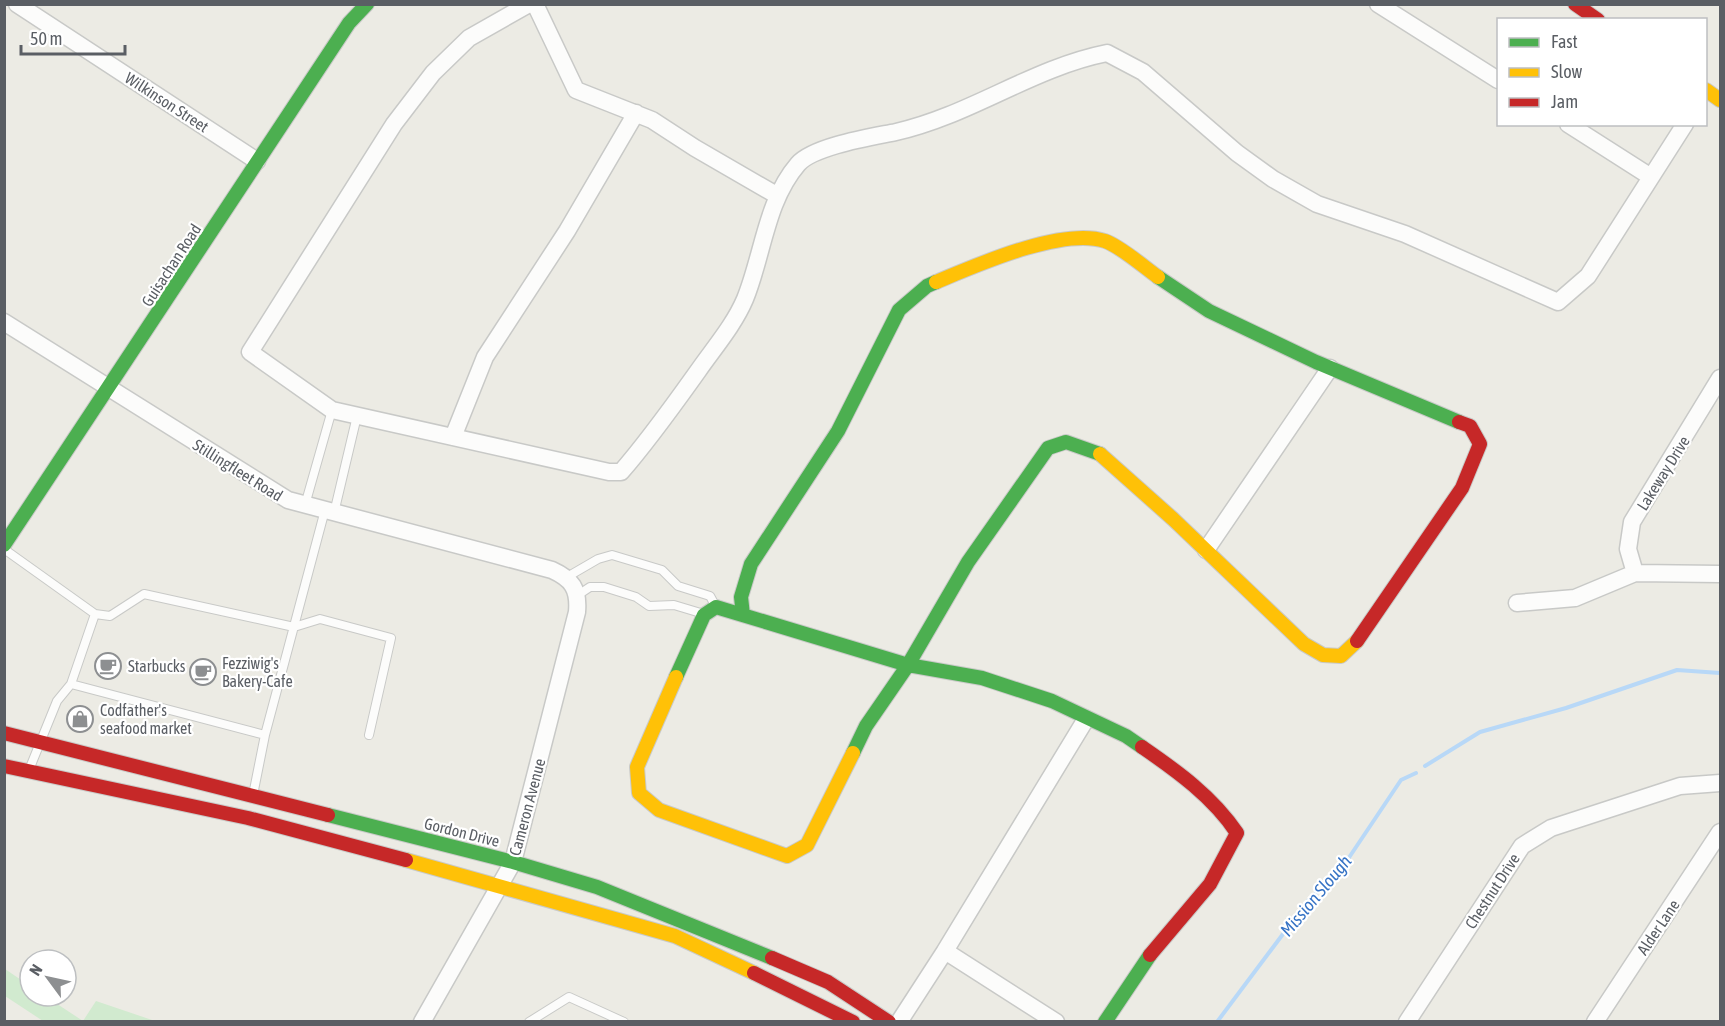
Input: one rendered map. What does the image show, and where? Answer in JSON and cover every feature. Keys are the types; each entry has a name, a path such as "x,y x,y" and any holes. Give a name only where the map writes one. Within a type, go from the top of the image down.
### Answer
{"street":[{"name":"Wilkinson Street","path":"17,4 257,161"},
{"name":"Guisachan Road","path":"4,547 110,390 349,23 368,4"},
{"path":"529,4 469,38 433,73 394,124 250,352 333,410 621,472 643,448 725,334 744,299 778,196 799,163 829,147 915,128 986,100 1026,79 1073,60 1107,52 1143,72 1237,153 1317,204 1405,234 1558,302 1588,276 1684,126"},
{"path":"535,4 576,90 652,120 778,196"},
{"path":"1377,4 1497,80"},
{"path":"1575,4 1595,18"},
{"path":"453,437 485,357 567,231 636,113"},
{"path":"1571,126 1651,177"},
{"path":"743,615 741,597 751,564 838,431 900,310 927,286 981,263 1067,237 1106,240 1209,311 1330,368 1470,426 1480,444 1462,488 1363,636 1341,656 1323,655 1304,644 1206,550 1100,454 1066,442 1048,448 968,562 908,666 866,726 807,845 787,856 659,810 639,793 637,766 681,663 710,611 743,615 908,666 982,678 1052,701 1126,736 1181,774 1225,815 1237,833 1209,884 1161,939 1105,1022"},
{"name":"Stillingfleet Road","path":"4,322 288,500 552,570 567,577"},
{"path":"1206,550 1330,368"},
{"name":"Lakeway Drive","path":"1635,573 1628,549 1632,522 1720,378"},
{"path":"1517,603 1575,598 1635,573 1720,574"},
{"path":"567,577 578,595"},
{"name":"Cameron Avenue","path":"428,1019 513,862 577,612 578,595"},
{"path":"898,1022 945,951 1086,719"},
{"name":"Gordon Drive","path":"4,732 513,862 597,887 684,920 828,982 889,1022"},
{"path":"4,766 28,773 248,818 502,886 675,936 821,1004 853,1022"},
{"name":"Chestnut Drive","path":"1407,1022 1522,846 1551,828 1680,786 1720,783"},
{"name":"Alder Lane","path":"1595,1022 1720,832"},
{"path":"945,951 1056,1022"}],"lane":[{"path":"305,505 333,410"},
{"path":"248,818 265,735 294,627 357,416"},
{"path":"4,547 94,614 110,616 144,594 294,627 320,619 391,638 369,735"},
{"path":"567,577 598,559 612,555 662,570 678,586 710,596 710,611 674,605 649,606 636,597 604,587 590,588 578,595"},
{"path":"28,773 57,701 71,684 94,614"},
{"path":"71,684 265,735"},
{"path":"529,1022 570,997 624,1022"}],"green space":[{"path":"5,969 18,978 18,1005 5,996"},
{"path":"96,1001 155,1021 83,1021"},
{"path":"23,1008 63,1008 83,1021 43,1021"}],"waterway":[{"name":"Mission Slough","path":"1425,766 1480,732 1566,708 1677,670 1720,673"},
{"name":"Mission Slough","path":"1217,1022 1307,902 1344,865 1401,780 1416,773"}],"traffic: fast":[{"path":"4,545 349,23 367,4"},
{"path":"1158,277 1209,311 1316,362 1459,422"},
{"path":"743,615 741,597 751,564 838,431 899,310 927,286 936,282"},
{"path":"853,753 866,726 908,665 968,562 1048,448 1066,442 1100,454"},
{"path":"676,677 704,615 716,607 908,665 982,678 1052,701 1126,736 1142,747"},
{"path":"328,815 513,862 597,887 772,958"},
{"path":"1105,1022 1150,955"}],"traffic: slow":[{"path":"1707,91 1720,100"},
{"path":"936,282 974,266 1043,243 1087,238 1111,244 1158,277"},
{"path":"1100,454 1173,519 1304,644 1323,655 1341,656 1357,641"},
{"path":"676,677 637,767 639,793 659,810 787,856 807,845 853,753"},
{"path":"406,860 675,936 754,973"}],"traffic: jam":[{"path":"1575,4 1595,18"},
{"path":"1357,641 1462,488 1480,444 1470,426 1459,422"},
{"path":"4,733 328,815"},
{"path":"1142,747 1206,796 1237,833 1210,884 1150,955"},
{"path":"4,766 248,818 406,860"},
{"path":"772,958 828,982 889,1022"},
{"path":"754,973 853,1022"}],"place":[{"name":"Starbucks","path":"108,666"},
{"name":"Fezziwig's Bakery-Cafe","path":"203,672"},
{"name":"Codfather's seafood market","path":"80,719"}]}
